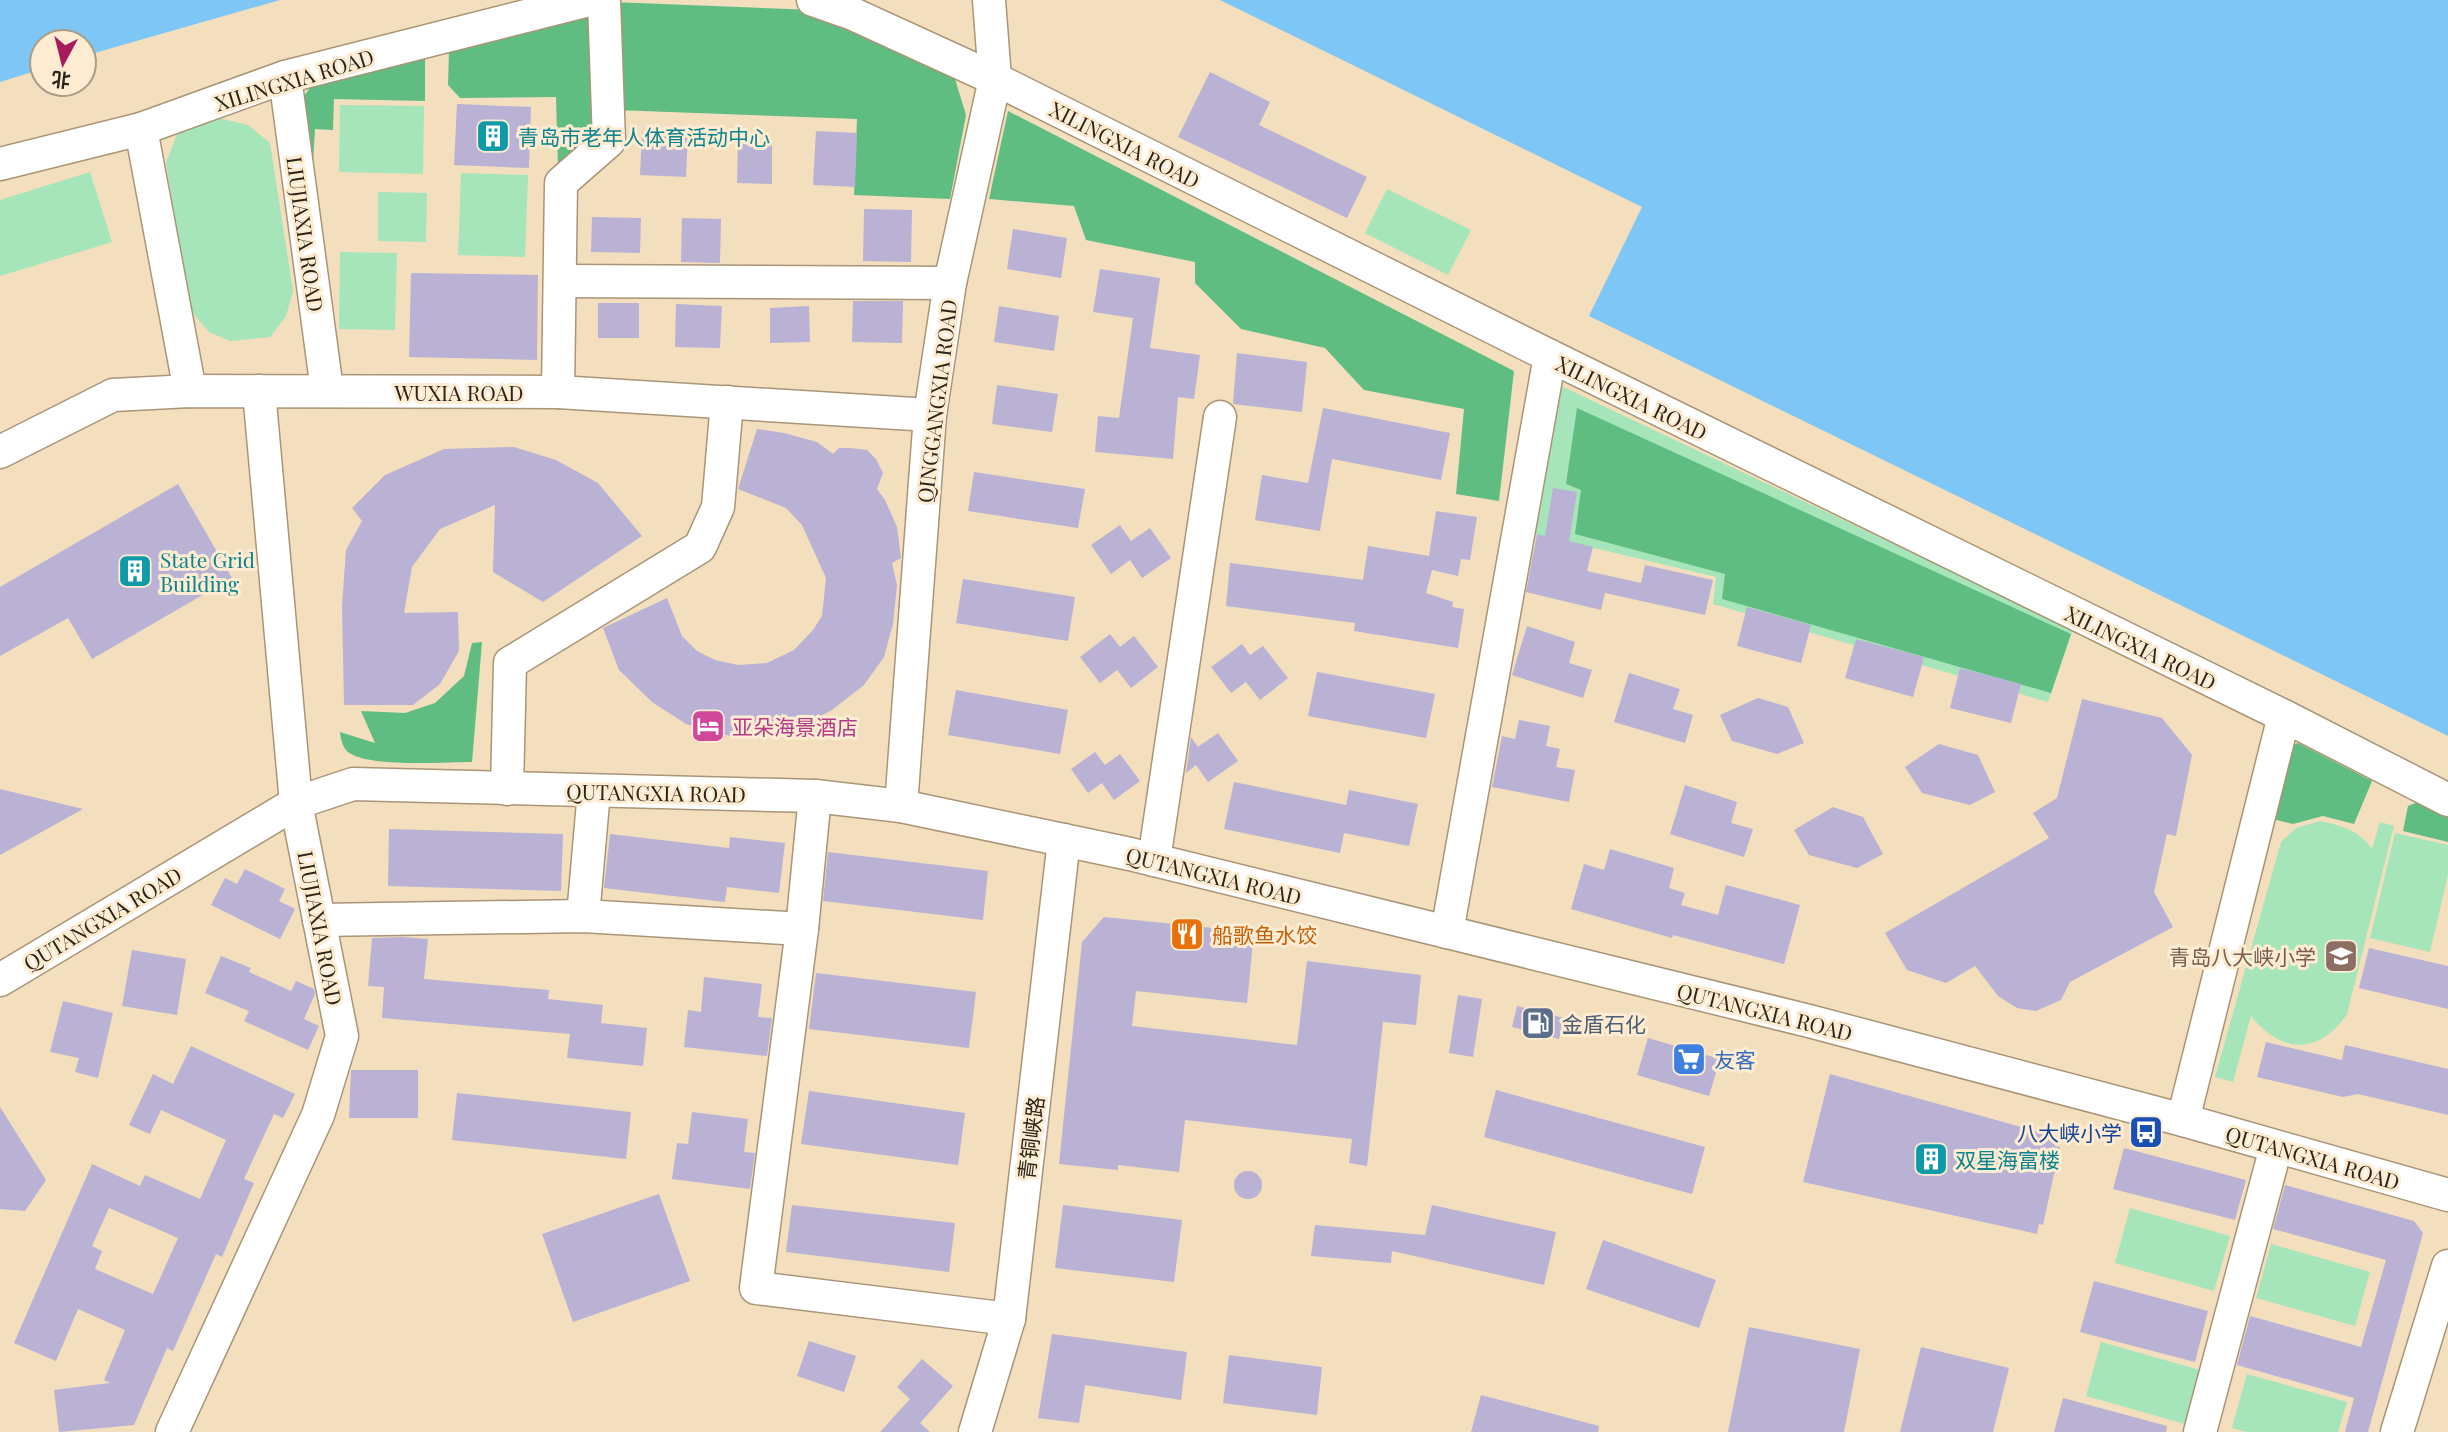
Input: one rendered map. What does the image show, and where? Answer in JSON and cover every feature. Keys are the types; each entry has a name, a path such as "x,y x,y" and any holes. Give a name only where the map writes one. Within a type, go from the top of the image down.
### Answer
{"street":[{"name":"XILINGXIA ROAD","path":"0,164 141,129 285,77 589,0"},
{"path":"558,392 561,184 609,141 604,0"},
{"name":"XILINGXIA ROAD","path":"813,0 853,14 995,79 1550,356 2284,716 2448,800"},
{"name":"QINGGANGXIA ROAD","path":"901,806 930,415 950,283 995,79 989,0"},
{"name":"LIUJIAXIA ROAD","path":"285,77 327,390"},
{"path":"141,129 190,391"},
{"path":"560,281 950,283"},
{"path":"1447,932 1550,356"},
{"name":"WUXIA ROAD","path":"0,452 113,395 190,391 558,392 930,415"},
{"name":"LIUJIAXIA ROAD","path":"172,1432 318,1115 342,1037 296,803 259,391"},
{"path":"507,789 510,663 700,547 718,507 727,402"},
{"path":"1154,860 1220,417"},
{"path":"2183,1120 2284,716"},
{"name":"QUTANGXIA ROAD","path":"0,980 296,803 353,784 816,796 901,806 1154,860 1809,1021 2183,1120 2448,1195"},
{"path":"583,916 594,791"},
{"path":"816,796 802,929 756,1287 1009,1319"},
{"name":"青铜峡路","path":"975,1432 1009,1319 1064,840"},
{"path":"319,919 583,916 802,929"},
{"path":"2200,1432 2277,1147"},
{"path":"2397,1432 2448,1266"}],"green space":[{"path":"611,2 815,10 955,79 966,115 950,199 854,195 857,119 615,110"},
{"path":"595,16 597,126 558,169 556,97 460,98 448,85 449,51"},
{"path":"425,59 425,101 334,99 333,130 315,129 311,194 300,102 311,86"},
{"path":"340,105 424,106 423,174 339,172"},
{"path":"1008,111 1514,371 1499,501 1456,494 1464,409 1364,390 1325,348 1241,329 1195,283 1195,262 1086,240 1074,206 989,199"},
{"path":"218,118 248,125 270,143 293,291 286,316 270,337 230,341 209,332 189,309 166,162 177,135 192,123"},
{"path":"90,172 112,242 0,276 0,200"},
{"path":"461,173 528,175 525,257 458,255"},
{"path":"1387,189 1471,230 1448,275 1365,233"},
{"path":"378,192 427,193 426,242 378,241"},
{"path":"340,252 397,253 395,330 339,329"},
{"path":"1559,385 2073,629 2048,702 1713,604 1716,577 1531,533"},
{"path":"1577,408 2071,634 2051,693 1722,599 1725,574 1575,534 1581,490 1566,484"},
{"path":"482,642 472,762 389,762 358,757 346,750 340,732 375,743 361,711 405,713 435,703 464,676 472,643"},
{"path":"2298,743 2372,781 2354,824 2323,816 2293,824 2264,817 2283,748"},
{"path":"2418,802 2448,817 2448,842 2403,831 2408,806"},
{"path":"2320,821 2356,833 2372,849 2380,822 2394,826 2347,1014 2325,1037 2300,1045 2275,1037 2251,1016 2233,1082 2215,1077 2281,842 2296,828"},
{"path":"2395,833 2448,845 2448,875 2430,952 2370,938"},
{"path":"2130,1208 2230,1236 2214,1291 2115,1263"},
{"path":"2271,1244 2370,1272 2355,1326 2256,1298"},
{"path":"2101,1342 2200,1370 2185,1424 2086,1396"},
{"path":"2247,1374 2347,1402 2338,1432 2247,1432 2232,1428"}],"water":[{"path":"0,0 280,0 98,52 98,28 28,28 28,73 0,82"},
{"path":"1220,0 2448,0 2448,736 1589,316 1642,207"}],"building":[{"path":"1210,72 1270,102 1259,125 1367,177 1347,218 1178,137"},
{"name":"青岛市老年人体育活动中心","path":"457,104 531,107 529,168 454,165"},
{"path":"816,131 857,133 855,187 813,185"},
{"path":"642,133 688,135 686,177 640,175"},
{"path":"738,143 772,144 772,184 737,183"},
{"path":"864,209 912,210 911,262 863,261"},
{"path":"592,217 641,218 640,253 591,252"},
{"path":"682,218 721,219 720,263 681,262"},
{"path":"1013,229 1067,238 1061,278 1007,269"},
{"path":"1100,269 1160,278 1150,348 1200,355 1194,399 1178,397 1173,459 1095,452 1098,416 1119,418 1133,318 1093,312"},
{"path":"411,273 538,275 537,360 409,357"},
{"path":"853,301 903,301 902,343 852,342"},
{"path":"598,303 639,303 639,338 598,338"},
{"path":"676,304 722,306 720,348 675,347"},
{"path":"809,306 810,342 770,343 770,308"},
{"path":"999,306 1059,316 1054,351 994,342"},
{"path":"1237,353 1307,362 1302,412 1233,404"},
{"path":"997,385 1058,394 1052,432 992,424"},
{"path":"1323,408 1450,433 1441,480 1332,459 1320,531 1255,520 1262,475 1308,483"},
{"path":"757,429 817,442 833,454 839,448 867,450 876,459 883,473 877,489 897,527 901,558 892,563 897,585 893,624 884,657 864,685 832,710 787,734 730,736 686,724 652,702 619,670 603,628 667,598 682,636 697,651 715,660 738,665 767,663 794,650 813,630 822,616 826,578 802,525 786,508 738,489"},
{"path":"514,447 556,460 598,483 642,536 543,602 493,572 495,505 440,529 412,567 404,613 458,612 459,651 440,684 413,705 344,705 342,606 346,550 362,521 352,508 385,475 444,449"},
{"path":"974,472 1085,489 1078,528 968,511"},
{"name":"State Grid Building","path":"178,484 232,578 92,659 68,618 0,656 0,587"},
{"path":"1553,488 1577,492 1569,541 1593,547 1587,571 1641,583 1645,565 1713,580 1705,615 1605,593 1601,610 1526,592 1537,534 1545,536"},
{"path":"1436,511 1477,517 1470,560 1461,559 1458,576 1432,570 1426,593 1453,602 1452,607 1464,609 1458,648 1354,631 1355,623 1226,606 1230,563 1363,580 1368,546 1429,556"},
{"path":"1120,525 1131,541 1150,528 1171,558 1142,578 1130,560 1111,574 1091,545"},
{"path":"963,579 1075,597 1068,641 956,623"},
{"path":"1747,607 1811,625 1801,663 1737,646"},
{"path":"1527,626 1575,642 1569,663 1592,670 1583,698 1512,675"},
{"path":"1110,634 1120,647 1134,636 1158,667 1131,688 1117,670 1100,683 1080,657"},
{"path":"1856,639 1924,657 1913,697 1845,678"},
{"path":"1242,644 1250,655 1263,646 1288,678 1260,700 1246,682 1231,693 1211,667"},
{"path":"1960,668 2021,684 2011,723 1950,708"},
{"path":"1317,672 1435,694 1426,738 1308,716"},
{"path":"1629,673 1680,689 1673,709 1693,715 1685,743 1614,722"},
{"path":"956,690 1068,710 1060,754 948,735"},
{"path":"1758,698 1788,707 1804,743 1777,754 1732,741 1720,715"},
{"path":"2082,699 2162,718 2192,755 2176,836 2167,834 2154,892 2173,927 2070,982 2061,1000 2036,1011 2017,1008 1998,996 1975,966 1946,983 1907,970 1885,933 2049,838 2033,813 2057,798"},
{"path":"1519,720 1550,726 1546,746 1560,749 1556,767 1575,770 1569,802 1492,787 1502,736 1515,739"},
{"path":"1218,733 1238,761 1208,782 1196,765 1186,773 1191,737 1198,747"},
{"path":"1939,744 1978,755 1995,792 1970,805 1922,793 1905,767"},
{"path":"1095,752 1105,765 1120,754 1140,781 1114,800 1102,783 1088,793 1071,769"},
{"path":"1234,782 1346,805 1349,790 1418,804 1409,846 1344,833 1340,853 1224,829"},
{"path":"1685,785 1737,802 1731,823 1753,829 1744,857 1670,834"},
{"path":"0,789 83,809 0,855"},
{"path":"1833,807 1863,817 1883,854 1857,868 1809,855 1794,830"},
{"path":"389,829 563,834 561,891 388,886"},
{"path":"610,834 729,848 730,837 785,843 779,893 727,887 725,902 604,888"},
{"path":"1610,849 1674,868 1669,888 1685,893 1681,905 1718,915 1726,885 1800,905 1784,964 1673,935 1672,938 1571,909 1584,864 1604,870"},
{"path":"828,852 988,871 983,920 823,901"},
{"path":"245,869 285,889 279,901 295,909 280,939 211,905 225,878 237,884"},
{"path":"1104,917 1254,932 1247,1003 1136,991 1132,1026 1297,1045 1307,961 1421,975 1416,1025 1383,1022 1367,1166 1349,1163 1352,1139 1185,1120 1179,1172 1118,1165 1118,1170 1059,1164 1082,942"},
{"path":"372,938 428,939 424,979 549,990 548,999 603,1005 601,1023 647,1028 643,1066 567,1058 570,1034 382,1018 384,987 368,986"},
{"path":"2369,948 2448,966 2448,1009 2359,988"},
{"path":"132,950 186,959 177,1015 122,1006"},
{"path":"221,956 251,968 249,972 291,991 296,981 314,989 315,994 304,1019 319,1026 308,1050 244,1021 249,1011 205,993"},
{"path":"816,973 976,992 969,1048 809,1029"},
{"path":"704,977 762,984 758,1017 772,1018 767,1056 684,1047 688,1010 701,1012"},
{"path":"1458,995 1482,999 1473,1057 1449,1053"},
{"path":"63,1001 113,1013 98,1078 75,1072 79,1058 50,1052"},
{"name":"金盾石化","path":"1517,1006 1564,1018 1559,1039 1512,1027"},
{"path":"1648,1038 1720,1059 1709,1096 1637,1075"},
{"path":"2266,1042 2342,1060 2345,1045 2448,1069 2448,1115 2358,1094 2343,1097 2257,1077"},
{"path":"191,1046 295,1094 283,1118 274,1114 244,1179 254,1183 222,1257 216,1254 173,1351 167,1348 134,1425 59,1432 54,1390 110,1383 104,1380 125,1330 78,1309 56,1361 14,1343 92,1164 140,1186 145,1175 200,1199 226,1140 161,1110 150,1134 129,1125 153,1074 173,1084","holes":["109,1208 178,1238 153,1294 95,1269 102,1251 92,1246"]},
{"path":"351,1070 418,1070 418,1118 349,1118"},
{"name":"双星海富楼","path":"1830,1074 2057,1137 2055,1146 2060,1147 2043,1225 2039,1224 2037,1234 1803,1182"},
{"path":"1496,1090 1705,1147 1692,1194 1484,1137"},
{"path":"809,1091 965,1113 958,1165 801,1144"},
{"path":"457,1093 631,1112 626,1159 452,1140"},
{"path":"0,1107 46,1180 25,1211 0,1209"},
{"path":"692,1112 748,1119 744,1152 755,1153 750,1189 672,1179 677,1143 688,1144"},
{"path":"2124,1148 2246,1180 2235,1220 2113,1189"},
{"path":"1248,1171 1258,1175 1262,1185 1258,1195 1248,1199 1238,1195 1234,1185 1238,1175"},
{"path":"2285,1185 2414,1221 2423,1233 2368,1432 2345,1432 2354,1398 2237,1365 2250,1316 2361,1347 2386,1260 2273,1229"},
{"path":"659,1194 690,1281 573,1322 542,1234"},
{"path":"792,1205 955,1223 949,1272 786,1252"},
{"path":"1063,1205 1182,1220 1174,1282 1055,1268"},
{"path":"1432,1205 1556,1232 1544,1285 1392,1251 1391,1263 1311,1256 1315,1225 1425,1235"},
{"path":"1603,1240 1716,1280 1699,1328 1586,1289"},
{"path":"2094,1281 2208,1311 2195,1362 2080,1332"},
{"path":"1749,1327 1860,1349 1844,1432 1728,1432"},
{"path":"1052,1334 1187,1352 1181,1400 1085,1385 1079,1423 1038,1418"},
{"path":"809,1341 856,1356 844,1392 797,1376"},
{"path":"1921,1347 2009,1368 1993,1432 1900,1432"},
{"path":"1229,1355 1322,1367 1317,1415 1223,1403"},
{"path":"922,1359 953,1386 920,1423 930,1432 880,1432 910,1399 897,1387"},
{"path":"1481,1395 1599,1426 1598,1432 1471,1432"},
{"path":"2063,1398 2167,1426 2166,1432 2054,1432"}],"place":[{"name":"青岛市老年人体育活动中心","path":"493,136"},
{"name":"State Grid Building","path":"135,571"},
{"name":"亚朵海景酒店","path":"708,726"},
{"name":"船歌鱼水饺","path":"1187,934"},
{"name":"青岛八大峡小学","path":"2341,956"},
{"name":"金盾石化","path":"1538,1023"},
{"name":"友客","path":"1689,1059"},
{"name":"八大峡小学","path":"2146,1132"},
{"name":"双星海富楼","path":"1931,1159"}]}
